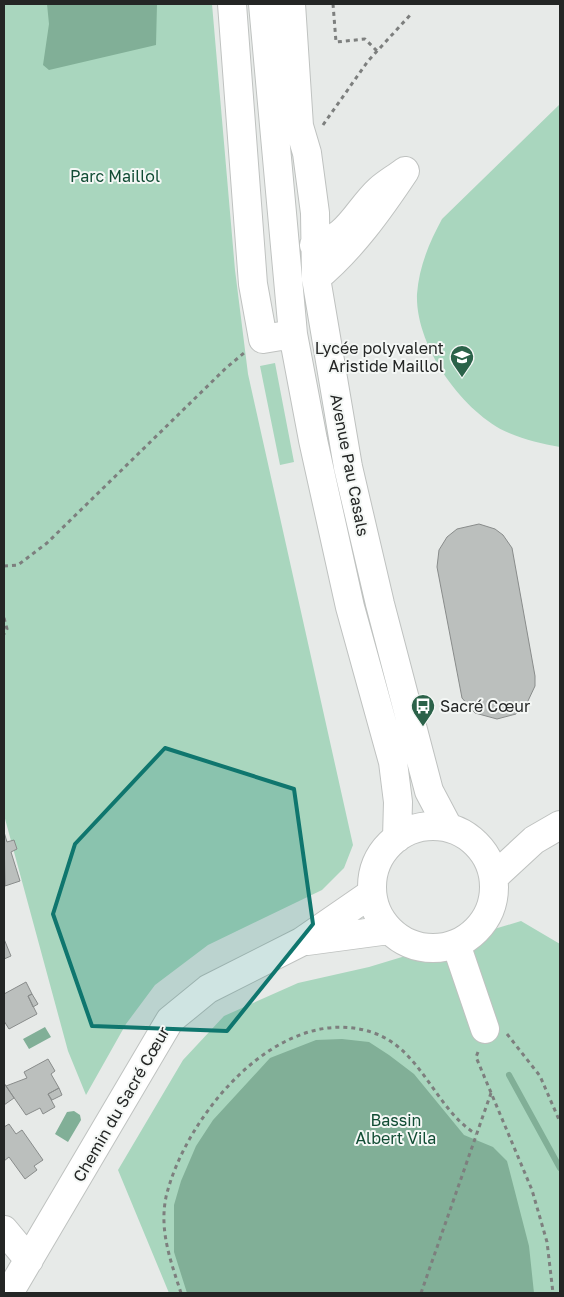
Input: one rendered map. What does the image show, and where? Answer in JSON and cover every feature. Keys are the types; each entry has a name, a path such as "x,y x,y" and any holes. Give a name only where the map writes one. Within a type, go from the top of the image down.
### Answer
{"street":[{"path":"232,4 253,284 262,339 293,334"},
{"name":"Avenue Pau Casals","path":"263,4 293,334 313,440 350,607 393,762 398,802 397,838"},
{"name":"Avenue Pau Casals","path":"291,4 299,126 308,163 315,213 316,278 348,466 380,604 429,791 442,827"},
{"path":"314,245 325,243 343,233 379,191 405,171 387,198 342,256 316,278"},
{"name":"Avenue Pau Casals","path":"393,762 413,797 442,827"},
{"path":"494,877 534,840 560,825"},
{"path":"442,827 462,833 483,851 494,877 494,897 486,917 473,933 456,944 438,948 420,947 404,941 389,930 378,913 372,893 373,874 378,860 397,838 415,828 442,827"},
{"path":"483,851 534,840"},
{"name":"Chemin du Sacré Cœur","path":"15,1274 170,1020 208,988 301,942 372,893"},
{"name":"Chemin du Sacré Cœur","path":"301,942 389,930"},
{"path":"456,944 485,1029"},
{"path":"4,1230 15,1274"}],"path":[{"path":"333,4 336,42 365,39 377,50"},
{"path":"321,128 377,50 412,13"},
{"path":"4,566 18,565 47,543 226,368 262,339"},
{"path":"4,618 7,629 4,634"},
{"path":"181,1293 163,1228 166,1198 175,1172 189,1141 206,1114 232,1083 265,1052 285,1040 314,1030 342,1028 374,1033 395,1046 426,1075 453,1112 467,1128 476,1134"},
{"path":"553,1293 548,1242 532,1190 476,1057 485,1029 509,1034 540,1076 560,1122"},
{"path":"421,1293 491,1093"}],"highlighted area":[{"path":"165,748 294,789 313,924 227,1031 92,1026 53,914 75,844"}],"green space":[{"name":"Parc Maillol","path":"4,4 212,4 235,270 248,374 353,845 344,868 322,890 208,945 155,985 126,1024 86,1095 68,1051 4,815"},
{"path":"560,104 560,447 534,442 509,433 475,410 459,394 433,356 424,335 418,314 417,294 425,255 442,219"},
{"path":"275,363 294,462 280,465 260,366"},
{"name":"Bassin Albert Vila","path":"521,921 560,944 560,1293 169,1293 118,1170 183,1060 224,1016 298,983 369,967"}],"shaded area":[{"path":"47,4 157,4 156,45 49,70 43,65 49,24"},
{"path":"45,1027 51,1037 29,1049 23,1039"},
{"path":"342,1039 369,1042 389,1055 414,1074 464,1135 493,1147 507,1161 529,1246 534,1293 187,1293 174,1252 174,1205 181,1181 196,1146 213,1120 270,1058 316,1040"},
{"path":"74,1111 80,1115 81,1120 68,1142 55,1134 67,1112"}],"building":[{"path":"479,524 495,529 503,535 512,548 535,676 535,686 527,703 516,714 497,719 475,713 462,698 437,567 439,550 447,537 457,529"},
{"path":"4,832 7,842 14,840 17,849 11,852 20,881 5,886"},
{"path":"4,939 11,956 4,959"},
{"path":"26,982 32,994 28,996 37,1014 9,1029 4,1021 4,994"},
{"path":"32,994 38,1004 33,1007 28,996"},
{"path":"48,1059 55,1071 51,1074 59,1088 48,1094 55,1107 43,1114 40,1108 26,1115 6,1086 27,1078 24,1072"},
{"path":"4,1083 14,1098 4,1105"},
{"path":"59,1088 62,1095 52,1100 48,1094"},
{"path":"9,1124 16,1134 22,1130 43,1160 34,1166 37,1170 25,1179 9,1157 4,1161 4,1127"}],"waterway":[{"path":"509,1075 560,1168"}],"place":[{"name":"Lycée polyvalent Aristide Maillol","path":"462,378"},
{"name":"Sacré Cœur","path":"423,727"}]}
